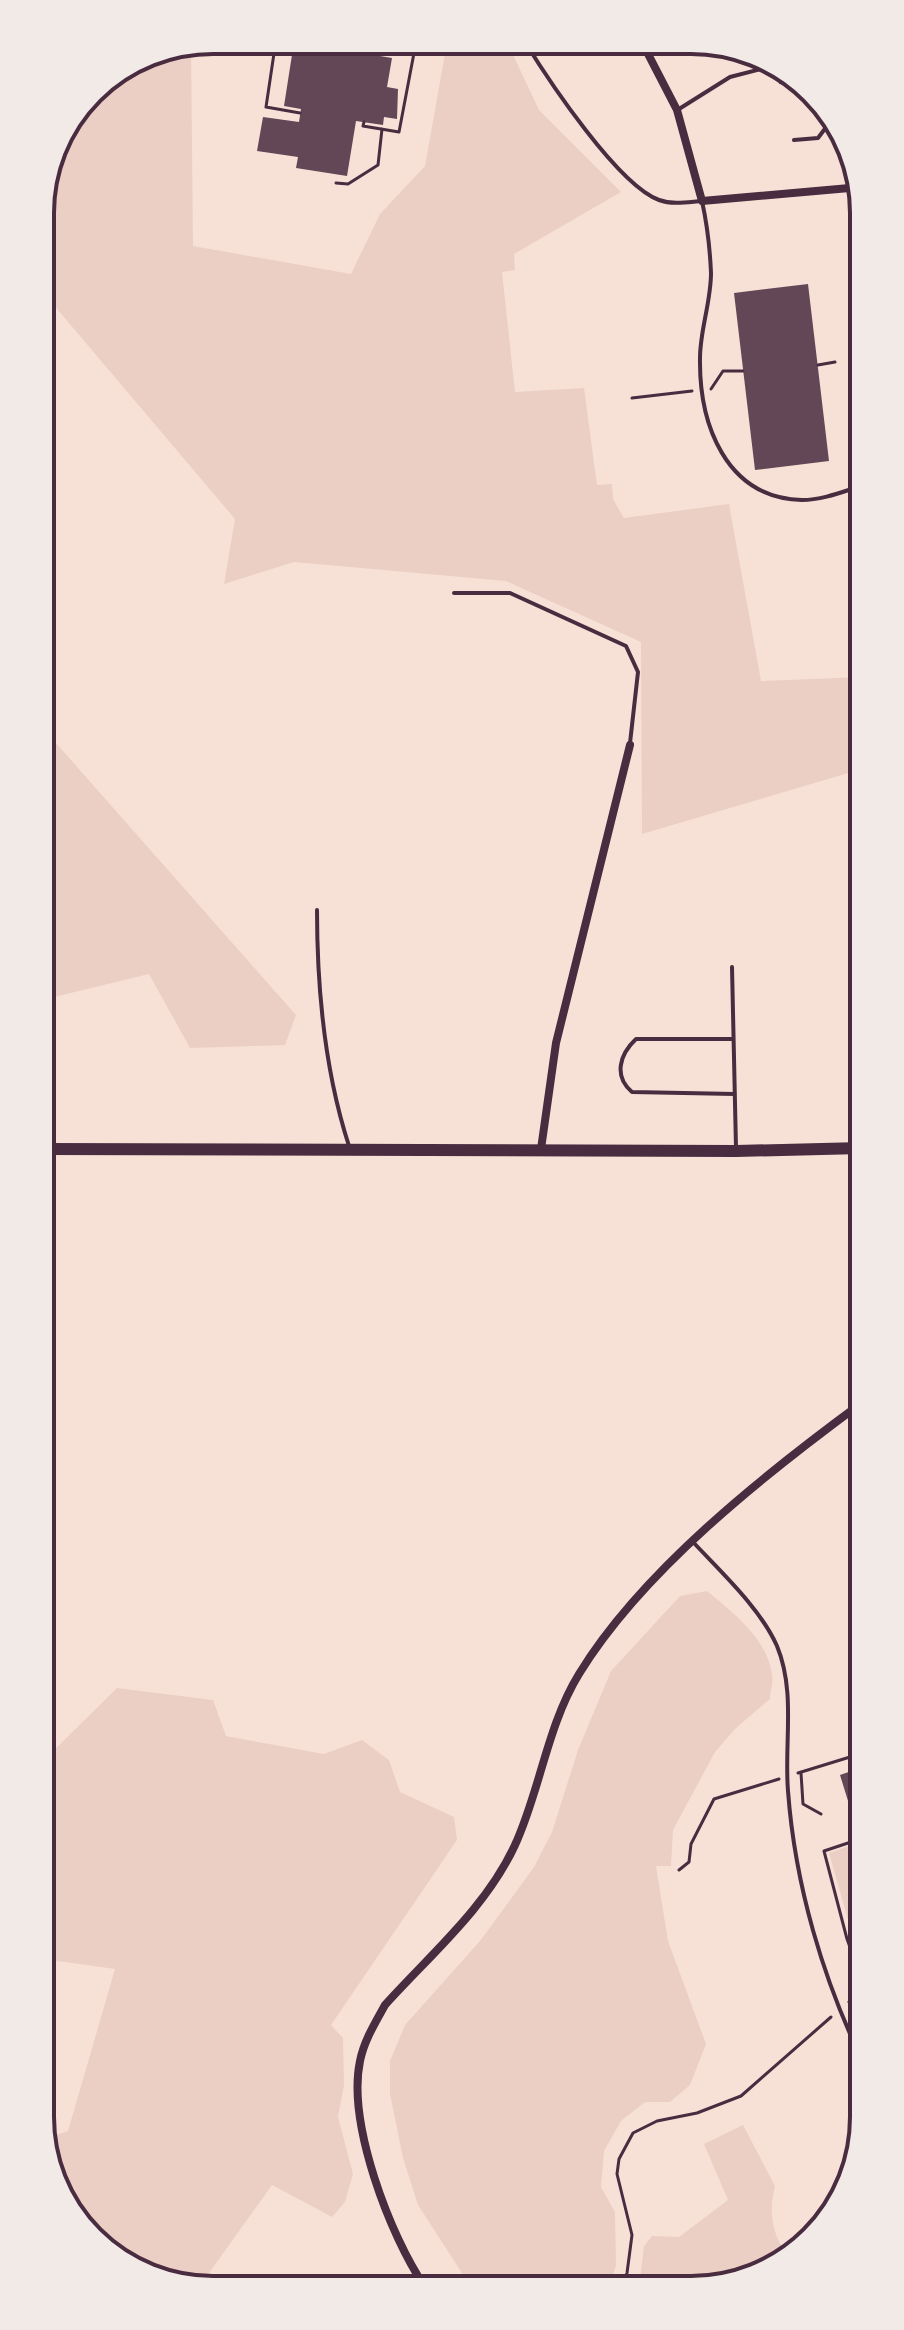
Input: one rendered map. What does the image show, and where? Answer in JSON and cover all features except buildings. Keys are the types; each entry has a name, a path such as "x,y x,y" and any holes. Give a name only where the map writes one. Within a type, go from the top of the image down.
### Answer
{"main road":[{"path":"54,1149 736,1151 850,1148"}],"street":[{"path":"648,54 677,110 702,201 848,188"},
{"path":"541,1149 556,1043 630,745"},
{"path":"419,2276 398,2240 367,2145 359,2108 358,2081 367,2040 385,2005 484,1897 514,1847 576,1678 615,1619 693,1542 805,1446 850,1412"}],"lane":[{"path":"533,54 559,94 631,179 656,199 666,202 702,201 711,274 700,360 706,413 719,452 747,482 785,499 833,496 850,490"},
{"path":"677,110 730,77 759,70"},
{"path":"794,140 818,138 826,131"},
{"path":"454,593 510,593 626,646 638,672 630,745"},
{"path":"317,910 317,945 328,1044 349,1148"},
{"path":"732,967 736,1151"},
{"path":"733,1039 636,1039 622,1055 620,1072 625,1085 632,1092 735,1094"},
{"path":"693,1542 741,1595 776,1645 788,1701 787,1776 794,1849 804,1894 850,2032"}],"path":[{"path":"274,54 266,107 300,113"},
{"path":"364,122 363,126 399,132 414,54"},
{"path":"336,183 348,184 378,165 382,129"},
{"path":"818,365 835,362"},
{"path":"679,1870 689,1862 691,1844 714,1799 850,1757"},
{"path":"801,1772 803,1804 821,1814"},
{"path":"850,1842 824,1851 850,1947"},
{"path":"626,2276 632,2235 617,2174 619,2159 633,2133 657,2121 697,2113 741,2096 850,2001"}],"shaded area":[{"path":"445,54 513,54 539,110 621,192 514,254 515,270 502,272 515,392 584,388 597,485 612,484 613,499 624,518 729,504 761,681 850,677 850,773 642,834 641,642 506,581 294,562 224,584 235,519 54,305 55,192 70,143 87,116 125,81 152,66 191,56 193,246 351,274 380,214 425,166"},
{"path":"54,741 296,1015 285,1045 190,1048 149,974 54,997"},
{"path":"707,1591 737,1617 763,1649 773,1680 770,1699 736,1728 715,1752 673,1830 671,1866 656,1866 668,1941 706,2044 690,2085 670,2102 645,2102 621,2121 604,2151 601,2187 615,2212 616,2265 612,2276 464,2276 418,2205 403,2158 390,2094 390,2061 405,2025 480,1941 534,1867 552,1832 578,1750 611,1671 680,1596"},
{"path":"117,1688 213,1700 226,1736 324,1754 362,1740 389,1760 400,1792 454,1817 457,1840 331,2025 343,2038 344,2085 338,2117 353,2174 345,2202 332,2217 272,2185 207,2276 162,2268 116,2243 87,2214 62,2168 55,2135 68,2131 115,1969 54,1961 54,1750"},
{"path":"850,1846 850,1926 829,1853"},
{"path":"743,2125 775,2186 772,2220 782,2247 761,2260 722,2273 640,2276 644,2246 652,2236 679,2237 728,2200 704,2144"}]}
